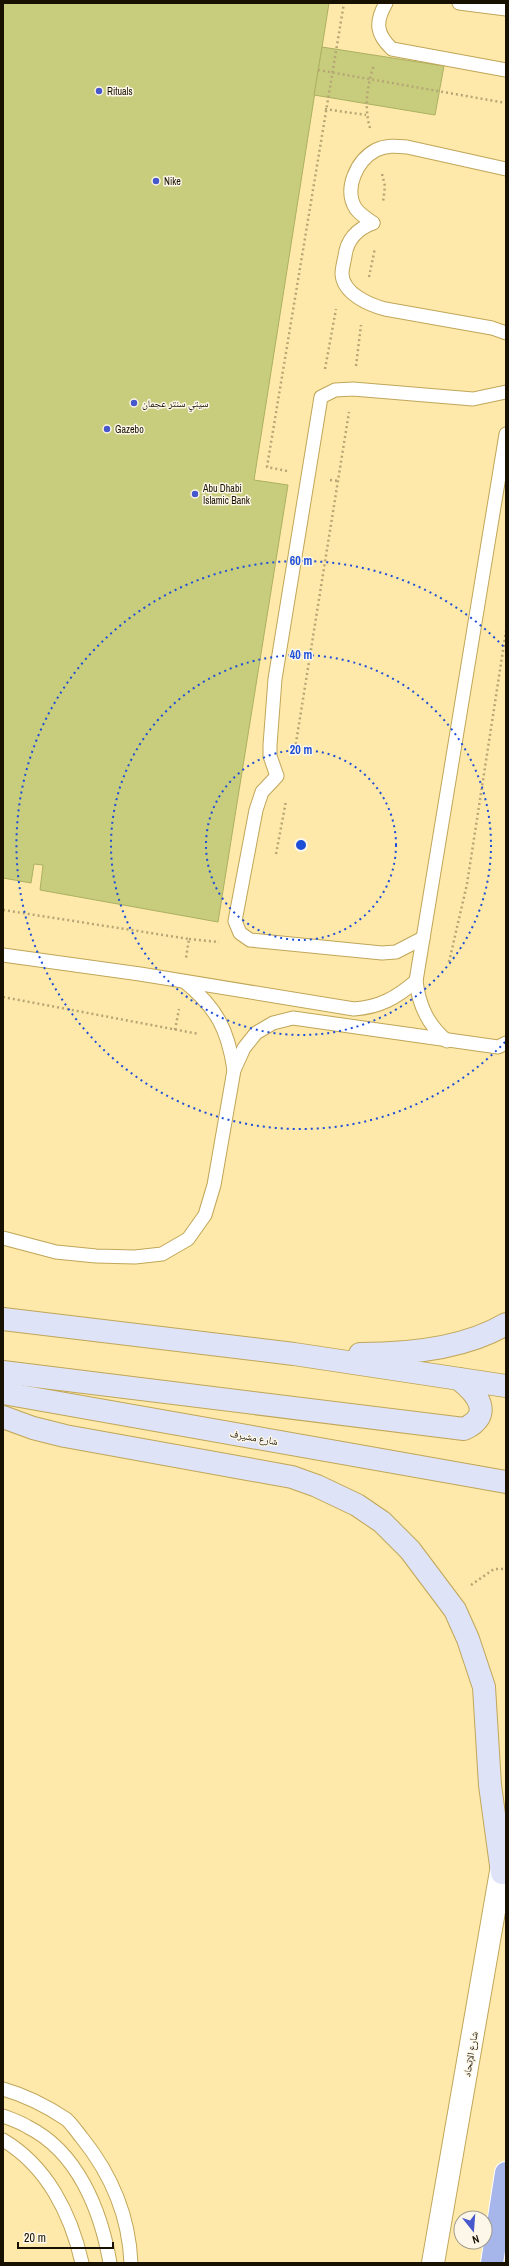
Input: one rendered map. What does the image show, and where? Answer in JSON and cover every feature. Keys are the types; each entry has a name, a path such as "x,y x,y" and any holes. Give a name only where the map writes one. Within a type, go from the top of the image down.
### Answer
{"highway":[{"path":"492,2263 506,2173"}],"main road":[{"path":"3,1319 294,1354 506,1386"},
{"path":"294,1354 414,1351 460,1342 492,1332 506,1324"},
{"path":"3,1372 464,1429 474,1424 480,1416 480,1406 477,1396 459,1379"},
{"name":"شارع مشيرف","path":"3,1393 506,1482"},
{"path":"3,1417 33,1428 65,1436 292,1477 341,1497 382,1522 410,1550 449,1601 468,1639 484,1687 490,1785 502,1873"}],"street":[{"name":"شارع الإتحاد","path":"433,2263 506,1844"}],"lane":[{"path":"386,3 378,20 383,40 392,49 506,70"},
{"path":"459,3 506,9"},
{"path":"506,168 407,147 392,146 377,150 363,160 355,174 351,190 356,209 373,223 363,227 349,241 342,275 348,287 364,302 385,309 492,328 506,333"},
{"path":"423,938 396,952 369,952 250,940 240,933 235,922 256,810 262,792 277,776 270,756 275,679 321,397 336,390 352,389 473,400 506,392"},
{"path":"447,1041 437,1032 428,1020 418,995 416,981 441,838 506,434"},
{"path":"3,955 184,981 354,1009 384,1004 398,996 416,981"},
{"path":"184,981 213,1009 224,1026 229,1040 234,1070"},
{"path":"3,1238 56,1252 96,1256 135,1257 162,1254 188,1240 205,1215 214,1185 234,1070 244,1048 256,1033 273,1023 293,1018 447,1041 498,1047 506,1043"},
{"path":"3,2089 37,2103 68,2120 97,2157 118,2198 130,2244 131,2263"},
{"path":"3,2116 29,2127 56,2146 77,2171 92,2201 105,2237 110,2263"},
{"path":"3,2140 20,2150 41,2170 63,2207 78,2246 82,2263"}],"path":[{"path":"289,472 267,467 325,109 344,3"},
{"path":"382,209 385,186 377,150 366,115 369,79 383,40"},
{"path":"318,70 506,103"},
{"path":"325,109 366,115"},
{"path":"295,750 343,461 364,302 375,247"},
{"path":"321,397 342,275"},
{"path":"450,962 467,884 506,631"},
{"path":"276,854 287,794"},
{"path":"3,910 218,944 220,936"},
{"path":"175,1030 184,981 189,939"},
{"path":"3,997 229,1040"},
{"path":"494,1569 506,1569"}],"building":[{"name":"سيتي سنتر عجمان","path":"3,3 329,3 254,480 288,485 218,922 40,890 43,865 34,864 31,883 3,878"},
{"path":"322,47 444,66 435,115 314,95"}],"place":[{"name":"Rituals","path":"99,91"},
{"name":"Nike","path":"156,181"},
{"name":"سيتي سنتر عجمان","path":"134,403"},
{"name":"Gazebo","path":"107,429"},
{"name":"Abu Dhabi Islamic Bank","path":"195,494"}]}
